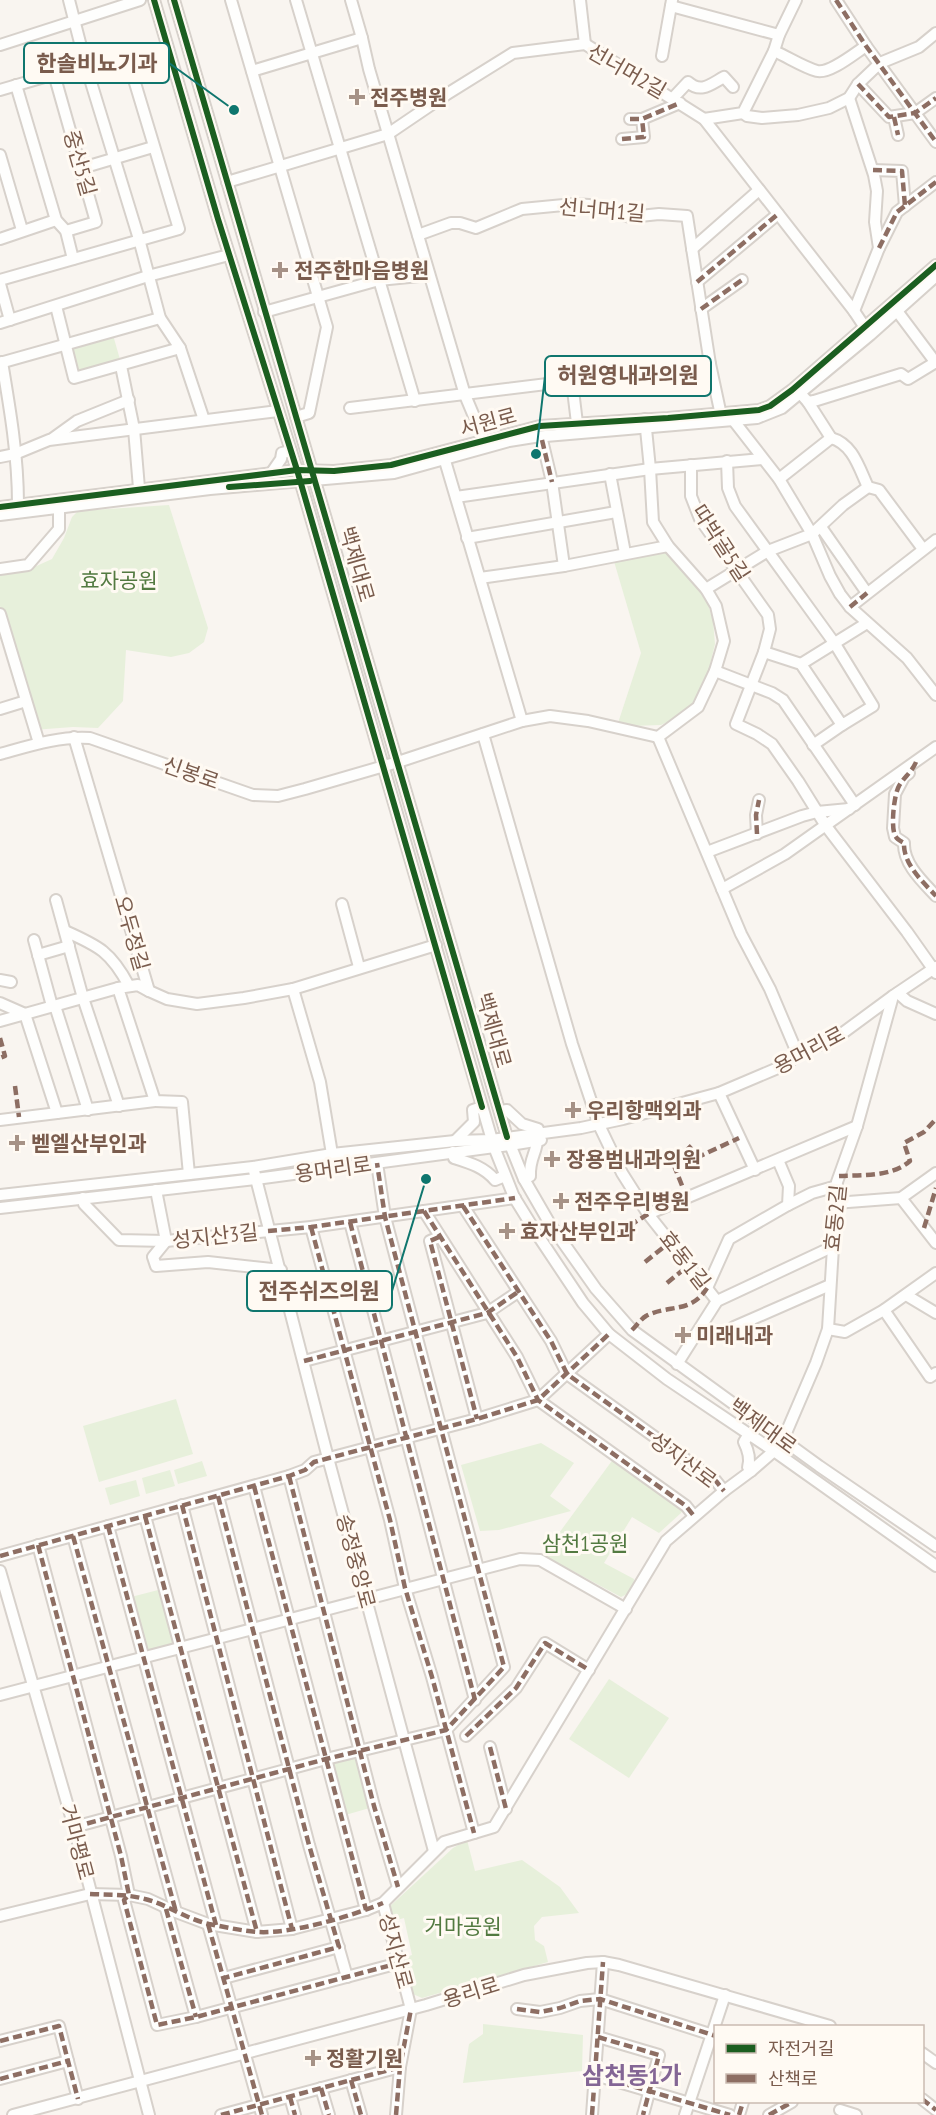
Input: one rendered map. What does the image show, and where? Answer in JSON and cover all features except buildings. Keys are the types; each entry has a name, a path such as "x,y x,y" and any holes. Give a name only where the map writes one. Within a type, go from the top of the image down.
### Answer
{"street":[{"name":"중산5길","path":"69,0 86,66 139,239 160,318 180,348 204,420"},
{"path":"0,45 140,0"},
{"name":"백제대로","path":"154,0 297,470 492,1143 515,1198 576,1294 609,1334 667,1379 774,1451 936,1566"},
{"name":"백제대로","path":"174,0 508,1141 524,1179 550,1224 607,1304 632,1330 783,1440 936,1546"},
{"path":"231,0 319,296 327,333 309,413 296,417"},
{"path":"296,0 415,401"},
{"path":"351,0 447,336 465,395 485,443"},
{"path":"580,0 585,44"},
{"path":"744,113 796,0"},
{"path":"836,0 866,46 936,141"},
{"path":"662,56 671,3 779,35"},
{"path":"704,119 744,113 747,116 762,118 823,110 849,98 858,84 880,63 919,47 936,33"},
{"path":"252,71 362,38"},
{"name":"선너머2길","path":"227,182 388,134 513,53 585,44 704,119 854,311 867,331"},
{"path":"774,51 819,72 828,70 866,46"},
{"path":"0,90 126,53 179,229 73,258 0,282 5,322 148,276 230,255"},
{"name":"중산5길","path":"54,74 96,222 66,231"},
{"path":"630,119 642,119 676,100 688,82 694,87 703,89 724,77 733,87"},
{"path":"858,84 889,117 915,113 936,98"},
{"name":"중산5길","path":"16,85 56,220"},
{"path":"849,98 873,170 877,191 875,222 879,248"},
{"path":"894,117 898,135"},
{"path":"622,139 644,137 642,119"},
{"path":"82,168 153,147"},
{"path":"0,154 22,230"},
{"path":"873,170 902,171 904,206"},
{"path":"854,311 879,248 897,212 936,182"},
{"path":"692,249 759,190"},
{"name":"선너머1길","path":"418,235 451,223 476,228 522,209 574,204 589,205 630,217 659,214 687,216 710,364 726,417"},
{"path":"697,282 778,214"},
{"path":"0,239 56,220 66,231 73,258"},
{"name":"서원로","path":"485,443 646,424 768,414 804,398 867,331 936,265"},
{"path":"264,312 379,280 429,274"},
{"name":"서원로","path":"726,417 770,406 867,331 897,311 936,276"},
{"path":"701,309 742,280"},
{"path":"56,306 74,378 180,348"},
{"path":"897,311 936,362 908,379 901,374 804,398 831,438 842,441 848,448 867,487 879,490 923,549"},
{"path":"18,504 18,478 11,415 1,362 160,318"},
{"name":"서원로","path":"350,408 710,364"},
{"path":"121,366 134,429 139,488"},
{"path":"572,382 577,423"},
{"path":"0,457 15,454 49,440 77,421 129,400"},
{"path":"49,440 278,411"},
{"path":"726,417 779,479 867,593"},
{"name":"서원로","path":"0,507 18,504 59,504 300,481 314,476 394,473 443,455 540,426 577,423 646,424"},
{"path":"646,424 653,522 668,546 706,589 716,606 724,641 715,670 698,707 658,737 741,934 770,989 798,1055"},
{"path":"779,479 831,438"},
{"path":"542,440 552,482 564,566"},
{"path":"272,472 281,459 282,453 291,451"},
{"path":"443,455 522,721"},
{"path":"456,497 650,468 762,459"},
{"path":"727,461 728,488 735,506 835,644 873,706 813,745"},
{"name":"따박골5길","path":"691,465 691,496 700,519 768,615 770,629 764,652 736,724 772,744 825,826 935,970"},
{"name":"서원로","path":"0,515 139,488 297,470 314,476"},
{"path":"610,474 624,553"},
{"path":"706,589 768,551 817,531 843,505 867,487"},
{"path":"0,569 28,565 59,529 59,504"},
{"path":"467,538 616,512"},
{"path":"817,531 830,576 850,607 907,658 936,695"},
{"path":"850,607 936,540"},
{"path":"480,578 564,566 668,546"},
{"path":"0,614 39,743"},
{"path":"801,664 867,622"},
{"path":"764,652 801,664 842,725"},
{"path":"715,670 772,693 783,700 854,807"},
{"path":"0,709 26,701"},
{"name":"신봉로","path":"0,754 39,743 74,737 90,738 252,795 278,796 398,762 522,721 550,716 588,721 658,737"},
{"path":"483,734 572,1044 599,1125"},
{"name":"오두정길","path":"74,737 149,991"},
{"path":"722,889 785,854 936,747"},
{"path":"916,762 895,794 892,828 895,837 904,843 903,852 916,874 936,896"},
{"path":"757,834 756,815 759,800"},
{"path":"707,852 802,816 854,807"},
{"path":"56,900 83,998 119,1106"},
{"path":"342,904 359,967"},
{"path":"0,1021 123,987 118,966 96,944 65,932"},
{"path":"34,940 52,1006 56,1009 88,1110"},
{"path":"149,991 167,999 197,1004 211,1003 293,989 435,945"},
{"path":"38,955 69,946"},
{"name":"용머리로","path":"0,1195 253,1167 332,1154 454,1147 569,1133 719,1093 785,1065 798,1055 840,1035 896,994 935,970"},
{"name":"오두정길","path":"149,991 138,985 123,987 155,1101"},
{"name":"용머리로","path":"293,989 320,1082 332,1154"},
{"path":"896,994 936,1014"},
{"name":"효동2길","path":"783,1440 828,1329 837,1186 896,994"},
{"path":"0,1003 25,1014 57,1113"},
{"path":"719,1093 755,1170"},
{"path":"0,1120 155,1101 182,1101 189,1174"},
{"path":"482,1107 473,1110 474,1122 454,1147 453,1158 474,1164 495,1180 505,1176"},
{"path":"500,1111 507,1110 522,1124 538,1129 538,1145 529,1165 530,1176 524,1179"},
{"name":"효동1길","path":"599,1125 622,1173 648,1214 717,1301"},
{"path":"648,1214 857,1126"},
{"name":"용머리로","path":"0,1208 376,1163 454,1147"},
{"path":"778,1160 789,1186 788,1205"},
{"path":"74,1827 360,1750 446,1730 504,1667 385,1217 376,1163"},
{"name":"송정중앙로","path":"253,1167 328,1458 434,1851"},
{"path":"835,1203 901,1198 936,1173"},
{"path":"707,1288 729,1239 812,1193 837,1186"},
{"path":"156,1190 166,1241 153,1257 156,1266 208,1262 281,1270"},
{"name":"성지산3길","path":"83,1198 84,1204 119,1240 166,1241 311,1227 515,1198"},
{"path":"901,1198 936,1243"},
{"path":"464,1206 550,1341 567,1374"},
{"path":"424,1211 517,1357 538,1400"},
{"path":"350,1222 475,1700"},
{"path":"311,1227 371,1447 405,1588 432,1677 474,1833"},
{"path":"439,1237 430,1241 477,1419"},
{"path":"677,1364 717,1301 832,1247"},
{"path":"828,1329 845,1332 884,1310 936,1273"},
{"path":"734,1327 830,1285"},
{"path":"304,1361 487,1313 518,1292"},
{"path":"906,1295 936,1313"},
{"path":"884,1310 930,1377 936,1373"},
{"path":"0,1556 289,1476 305,1470 314,1462 441,1429 538,1400 609,1334"},
{"name":"성지산로","path":"567,1374 716,1481 724,1491"},
{"name":"성지산로","path":"538,1400 686,1506 694,1516"},
{"path":"749,1434 744,1442 750,1462 748,1467 751,1471"},
{"name":"성지산로","path":"411,2009 383,1902 444,1842 494,1827 666,1541 751,1471 783,1440"},
{"path":"289,1476 398,1887"},
{"path":"254,1486 366,1910"},
{"path":"218,1496 309,1845 347,1977"},
{"path":"182,1505 292,1929"},
{"path":"145,1516 257,1932"},
{"path":"108,1526 199,1863 222,1973 261,2110"},
{"path":"73,1536 162,1861 188,1991 196,2017"},
{"path":"38,1545 121,1856 129,1895"},
{"path":"0,1695 520,1559 540,1560 626,1609"},
{"name":"거마평로","path":"0,1571 74,1827 149,2115"},
{"path":"466,1736 516,1688 545,1643 589,1670"},
{"path":"490,1746 506,1809"},
{"path":"0,1916 90,1894 129,1895 148,1899 171,1910 212,1924 257,1932 292,1929 330,1920 366,1910 383,1902"},
{"path":"129,1895 124,1900 157,2025 196,2017 399,1963"},
{"path":"222,1973 339,1947"},
{"path":"592,2115 603,1962"},
{"name":"용리로","path":"13,2115 411,2009 524,1975 587,1963 603,1962 827,2025"},
{"path":"717,2025 725,1995"},
{"path":"518,2009 540,2012 580,2001 600,1999 714,2036 685,2115"},
{"path":"396,2115 400,2067 411,2009"},
{"path":"0,2041 59,2026 78,2098"},
{"path":"598,2037 659,2055 643,2115"},
{"path":"0,2079 68,2061"},
{"path":"221,2115 261,2110 290,2097 400,2067"},
{"path":"595,2075 730,2115"},
{"path":"351,2080 361,2115"},
{"path":"321,2088 329,2115"},
{"path":"290,2097 295,2115"},
{"path":"924,2101 936,2110"},
{"path":"769,2115 790,2103"},
{"path":"840,2109 856,2115"}],"green space":[{"path":"113,335 121,363 75,376 67,347"},
{"name":"효자공원","path":"169,505 208,628 204,642 189,653 171,657 126,650 123,701 98,728 33,730 0,606 0,576 32,568 52,559 64,538 72,517 78,511"},
{"path":"668,549 707,601 713,621 715,644 707,677 698,701 680,716 661,725 631,726 618,723 641,653 613,558"},
{"path":"176,1399 193,1454 99,1482 83,1426"},
{"path":"541,1443 574,1463 550,1496 571,1511 499,1530 480,1531 461,1465"},
{"name":"삼천1공원","path":"614,1458 684,1508 659,1533 632,1517 604,1563 634,1579 631,1590 621,1597 543,1555"},
{"path":"202,1461 207,1476 178,1484 174,1470"},
{"path":"170,1470 175,1486 146,1494 142,1478"},
{"path":"136,1480 140,1496 110,1505 105,1488"},
{"path":"162,1589 177,1645 146,1653 131,1597"},
{"path":"609,1679 669,1718 629,1778 569,1739"},
{"path":"359,1756 373,1807 342,1816 328,1764"},
{"name":"거마공원","path":"467,1840 475,1871 522,1860 560,1887 579,1913 542,1917 534,1926 535,1940 544,1946 548,1962 422,1998 406,1991 400,1959 412,1955 404,1918 390,1922 387,1909 453,1848"},
{"path":"483,2024 583,2035 582,2071 463,2083 469,2044 483,2034"}],"marked path":[{"path":"836,0 866,46 936,142"},
{"path":"858,84 889,117 915,113 936,98"},
{"path":"630,119 642,119 680,103"},
{"path":"894,117 898,135"},
{"path":"622,139 644,137 642,119"},
{"path":"873,170 902,171 905,206"},
{"path":"879,248 897,212 936,182"},
{"path":"697,282 778,214"},
{"path":"701,309 742,280"},
{"path":"542,440 552,482"},
{"path":"850,607 867,593"},
{"path":"916,762 897,790 893,827 898,840 904,843 910,865 936,896"},
{"path":"757,834 756,815 759,800"},
{"path":"0,1038 5,1056 0,1058"},
{"path":"15,1086 19,1117"},
{"path":"839,1176 886,1173 903,1166 910,1161 904,1143 924,1132 936,1119"},
{"path":"696,1158 739,1138"},
{"path":"687,1198 673,1163 692,1145"},
{"path":"74,1827 326,1759 446,1730 504,1667 385,1217 377,1163"},
{"path":"924,1228 936,1188"},
{"path":"268,1231 515,1198"},
{"path":"463,1206 551,1341 567,1374 716,1481 724,1491"},
{"path":"424,1211 517,1357 538,1400 686,1506 694,1516"},
{"path":"618,1233 648,1214"},
{"path":"350,1222 475,1700"},
{"path":"311,1227 390,1520 405,1588 432,1677 474,1833"},
{"path":"439,1237 430,1241 477,1419"},
{"path":"645,1262 670,1242"},
{"path":"667,1283 689,1265"},
{"path":"632,1330 646,1316 694,1302 707,1288"},
{"path":"304,1361 487,1313 518,1292"},
{"path":"0,1556 289,1476 305,1470 314,1462 477,1419 538,1400 609,1334"},
{"path":"289,1476 374,1806 398,1887"},
{"path":"254,1486 366,1910"},
{"path":"218,1496 309,1845 339,1947 224,1978"},
{"path":"182,1505 292,1929"},
{"path":"145,1516 257,1932"},
{"path":"108,1526 216,1925"},
{"path":"73,1536 176,1912"},
{"path":"38,1545 121,1856 129,1895 124,1900 157,2025 196,2017 399,1963"},
{"path":"466,1736 516,1688 545,1643 589,1670"},
{"path":"490,1747 506,1809"},
{"path":"90,1894 138,1897 161,1904 201,1922 258,1932 288,1930 322,1923 383,1903"},
{"path":"166,1909 196,2017"},
{"path":"208,1924 262,2115"},
{"path":"592,2115 603,1962"},
{"path":"517,2009 540,2012 580,2001 600,1999 714,2035"},
{"path":"396,2115 400,2067 411,2009"},
{"path":"0,2041 59,2026 68,2061"},
{"path":"598,2037 659,2055 643,2115"},
{"path":"0,2079 68,2061 78,2099"},
{"path":"221,2115 400,2067"},
{"path":"595,2075 730,2115"},
{"path":"351,2080 361,2115"},
{"path":"321,2088 329,2115"},
{"path":"290,2097 295,2115"},
{"path":"924,2101 936,2110"},
{"path":"739,2115 743,2103"},
{"path":"769,2115 790,2103"}],"cycle path":[{"path":"154,0 218,219 297,470 482,1107"},
{"path":"174,0 507,1137"},
{"path":"0,507 297,470 334,471 391,465 540,426 759,410 770,406 792,390 936,265"},
{"path":"229,487 310,481"}],"place":[{"name":"전주병원","path":"357,97"},
{"name":"한솔비뇨기과","path":"234,110"},
{"name":"전주한마음병원","path":"280,270"},
{"name":"허원영내과의원","path":"536,454"},
{"name":"우리항맥외과","path":"573,1110"},
{"name":"벧엘산부인과","path":"17,1143"},
{"name":"장용범내과의원","path":"552,1159"},
{"name":"전주쉬즈의원","path":"426,1179"},
{"name":"전주우리병원","path":"561,1201"},
{"name":"효자산부인과","path":"507,1231"},
{"name":"미래내과","path":"683,1335"},
{"name":"정활기원","path":"313,2058"}],"district":[{"name":"삼천동1가","path":"632,2075"}]}
